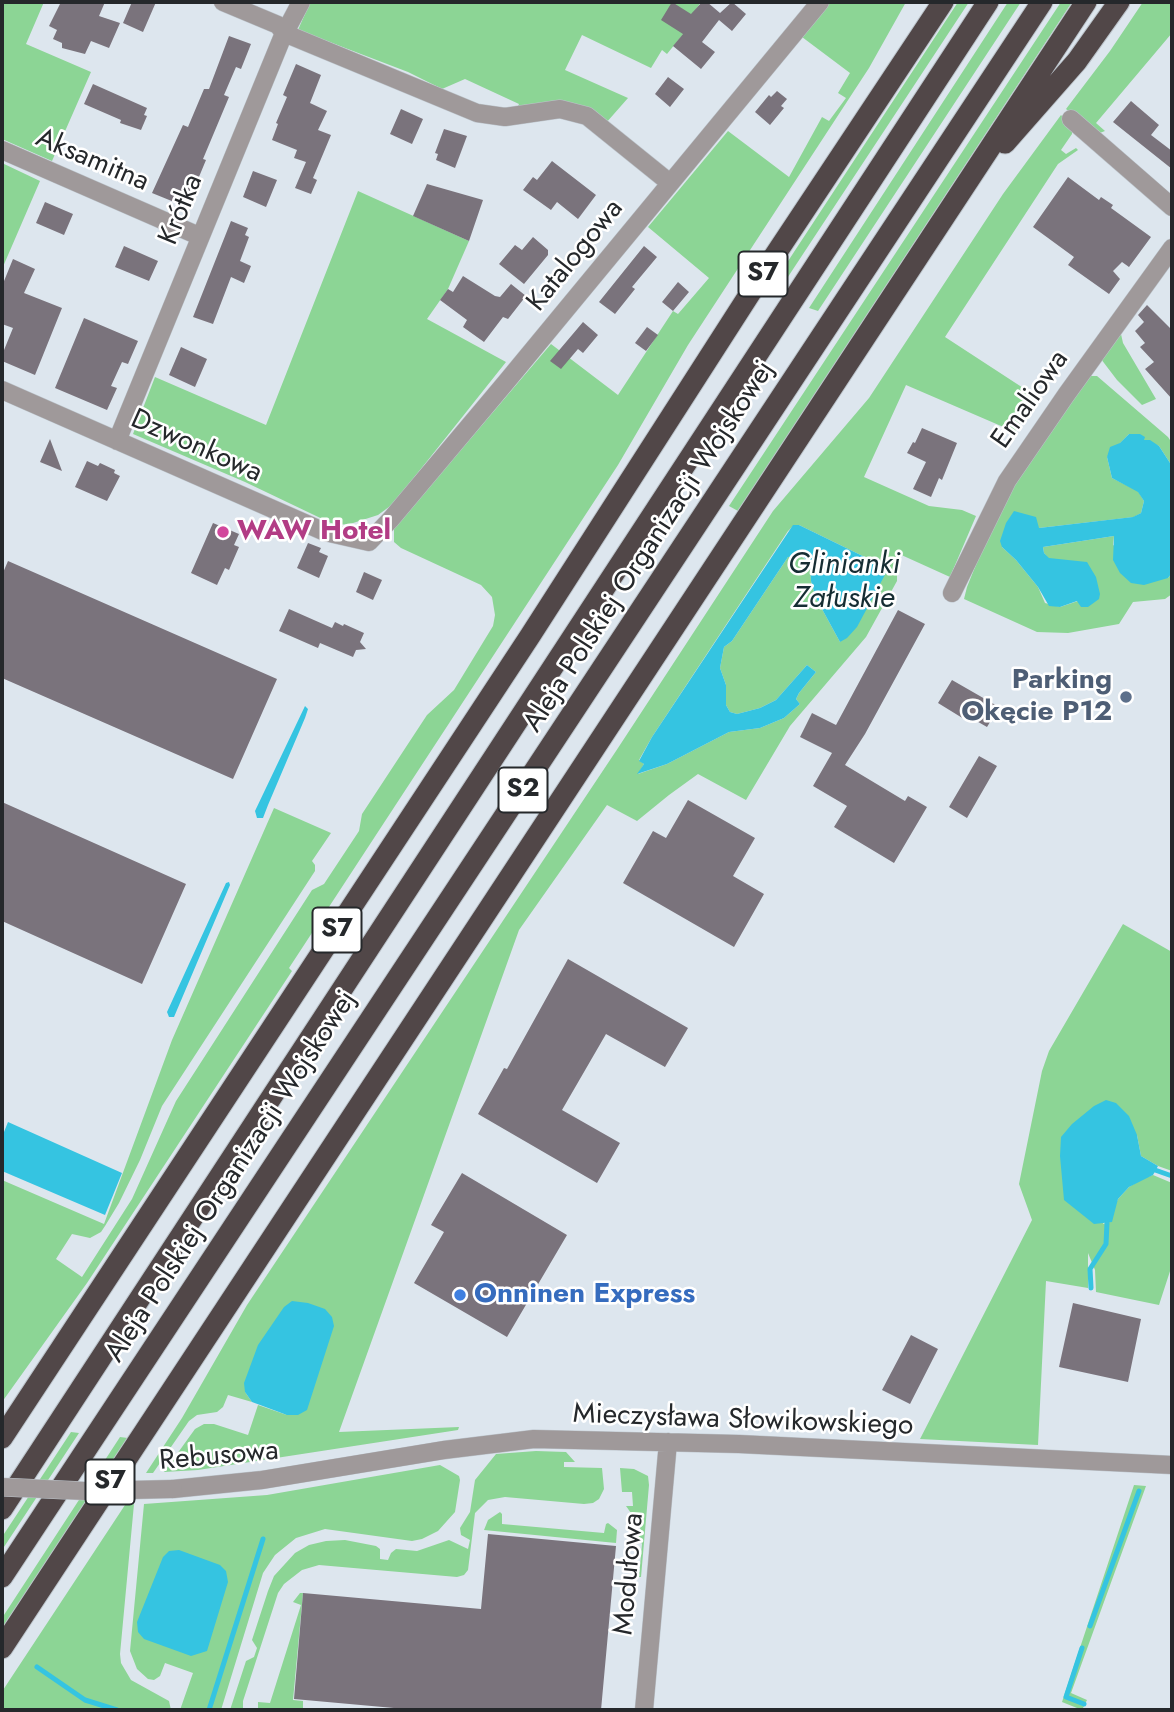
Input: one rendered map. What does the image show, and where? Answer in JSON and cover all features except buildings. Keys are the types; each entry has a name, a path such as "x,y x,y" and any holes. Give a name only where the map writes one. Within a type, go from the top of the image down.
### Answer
{"highway":[{"path":"890,81 929,2"},
{"name":"S7","path":"2,1438 523,648 943,2"},
{"name":"Aleja Polskiej Organizacji Wojskowej","path":"2,1509 988,2"},
{"name":"Aleja Polskiej Organizacji Wojskowej","path":"2,1577 1042,2"},
{"name":"S7","path":"2,1647 1086,2"},
{"path":"952,203 1077,61 1119,2"}],"street":[{"path":"223,2 278,26 284,33 477,113 505,117 560,109 587,116 670,183"},
{"name":"Krótka","path":"117,441 284,33 300,2"},
{"name":"Katalogowa","path":"371,541 820,2"},
{"path":"1071,119 1172,207"},
{"name":"Aksamitna","path":"2,150 200,236"},
{"name":"Emaliowa","path":"952,593 1007,481 1172,248"},
{"name":"Dzwonkowa","path":"2,390 324,532 365,542 371,541"},
{"name":"Mieczysława Słowikowskiego","path":"315,1473 504,1441 555,1440 668,1442 1172,1465"},
{"name":"Modułowa","path":"644,1710 668,1442"},
{"name":"Rebusowa","path":"2,1487 85,1491 173,1489 315,1473"}],"green space":[{"path":"2,2 44,2 26,44 91,72 52,161 2,139"},
{"path":"310,2 701,2 694,12 697,17 667,54 662,50 651,68 582,35 565,70 628,98 606,123 517,108 519,104 465,79 442,89 408,72 298,30"},
{"path":"827,2 906,2 869,68 688,345 618,465 289,968 292,971 87,1283 2,1402 2,1180 104,1224 172,1040 274,808 331,833 312,861 315,871 162,1106 140,1160 105,1226 101,1232 90,1238 72,1234 56,1259 82,1277 132,1199 176,1101 312,890 324,884 359,831 362,814 427,715 454,690 493,626 495,615 492,597 481,585 401,548 394,542 394,528 551,344 618,395 673,311 678,314 709,278 648,227 728,131 789,177 822,117 829,121 846,98 838,93 850,73 802,37"},
{"path":"958,2 969,2 780,289 773,284"},
{"path":"1008,2 1021,2 818,311 809,308"},
{"path":"1061,2 1072,2 738,511 729,506"},
{"path":"1143,2 1172,2 1172,33 1096,123 1105,131 1097,134 1066,109"},
{"path":"1061,115 1072,127 1072,134 1061,150 1066,154 1076,148 1078,150 1058,164 945,337 1037,397 1015,432 906,385 864,477 929,506 962,510 976,516 950,577 897,553 897,581 866,637 790,726 746,800 698,774 637,821 607,805 519,930 339,1432 459,1427 458,1430 198,1470 164,1472 195,1429 204,1424 214,1424 248,1435 258,1405 287,1415 245,1392 252,1402 228,1395 223,1407 217,1412 197,1415 189,1421 153,1473 146,1473 182,1418 247,1305 773,511 869,398 1003,194","holes":["799,525 886,570 840,642 816,598 810,563 802,557 788,557 732,641 724,647 720,668 726,685 726,705 730,712 737,714 760,708 776,700 807,665 816,672 799,693 796,699 800,704 784,718 760,728 729,732 667,764 638,774 644,764 639,760 652,737 793,526"]},
{"path":"2,163 40,181 2,269"},
{"path":"358,191 469,241 448,289 427,319 506,362 393,504 378,515 350,524 335,525 245,482 133,434 155,377 266,425"},
{"path":"1121,334 1123,343 1156,399 1142,405 1101,359"},
{"path":"1087,376 1097,376 1168,437 1172,443 1172,466 1159,446 1129,434 1107,457 1112,478 1138,491 1144,501 1141,513 1134,517 1039,528 1002,547 1038,587 1045,603 1060,607 1078,601 1088,607 1044,553 1043,547 1114,536 1113,545 1168,578 1172,573 1172,594 1165,599 1133,602 1119,624 1068,633 1037,632 964,599 997,512"},
{"path":"1123,924 1172,952 1172,1171 1141,1156 1137,1135 1103,1224 1107,1223 1118,1199 1129,1187 1142,1179 1153,1175 1172,1183 1172,1265 1159,1305 1096,1292 1095,1270 1088,1253 1088,1288 1046,1281 1038,1445 920,1439 1032,1220 1019,1184 1042,1071 1049,1051"},
{"path":"71,1432 79,1433 2,1550 2,1537"},
{"path":"120,1437 128,1438 2,1630 2,1618"},
{"path":"566,1452 575,1462 564,1462 564,1467 602,1468 604,1489 599,1499 584,1504 505,1497 488,1500 475,1513 468,1570 457,1577 319,1565 302,1570 284,1584 278,1593 243,1701 243,1710 230,1710 246,1661 254,1657 257,1648 252,1640 274,1576 295,1553 309,1545 345,1540 376,1546 380,1549 380,1559 388,1560 396,1549 417,1551 449,1540 468,1549 470,1540 461,1535 460,1528 470,1512 475,1480 496,1454"},
{"path":"440,1465 459,1476 460,1480 455,1512 438,1531 412,1541 325,1529 296,1538 275,1555 263,1573 221,1710 180,1710 193,1673 165,1663 160,1676 154,1680 148,1679 137,1669 130,1651 144,1504 267,1495"},
{"path":"620,1468 634,1469 648,1476 641,1577 642,1544 638,1535 642,1533 626,1506 633,1506 632,1492 622,1492"},
{"path":"1134,1485 1146,1486 1071,1693 1087,1700 1082,1710 1062,1702"},
{"path":"134,1504 121,1663 131,1680 169,1701 171,1710 2,1710 2,1692 5,1687 125,1505"},
{"path":"500,1512 502,1524 604,1533 608,1523 617,1530 616,1543 484,1530 488,1520"},
{"path":"303,1593 293,1700 303,1701 303,1710 258,1710 258,1702 270,1703 301,1605 293,1602"}],"water":[{"path":"1129,434 1140,434 1145,437 1144,440 1150,440 1159,446 1172,466 1172,573 1168,578 1144,585 1131,583 1120,573 1113,560 1114,536 1043,547 1049,558 1087,562 1096,577 1100,594 1099,599 1088,607 1081,607 1077,601 1060,607 1049,606 1038,587 1002,547 1000,541 1006,523 1014,511 1036,517 1039,528 1133,517 1141,513 1144,501 1138,492 1112,478 1107,457 1110,447 1120,443"},
{"name":"Glinianki Załuskie","path":"793,525 799,525 875,562 887,571 857,627 840,642 816,598 810,563 802,556 788,557 732,641 724,647 720,668 726,685 726,705 730,712 737,714 760,708 776,700 807,665 816,672 796,699 800,704 784,718 760,728 729,732 667,764 637,774 644,764 639,761 652,737"},
{"path":"305,706 308,709 305,718 263,818 257,818 255,811"},
{"path":"229,882 174,1017 169,1017 167,1012 226,883"},
{"path":"1106,1100 1116,1103 1129,1116 1137,1135 1141,1156 1158,1166 1153,1175 1129,1187 1118,1199 1112,1222 1094,1224 1064,1200 1061,1137 1072,1124"},
{"path":"8,1122 122,1173 105,1215 2,1171 2,1137"},
{"path":"292,1301 325,1309 332,1317 334,1326 307,1410 298,1415 287,1415 252,1402 245,1392 244,1383 258,1345 284,1307"},
{"path":"179,1550 220,1565 226,1571 228,1582 207,1651 191,1656 144,1639 138,1632 137,1622 163,1557 169,1551"}],"waterway":[{"path":"1155,1170 1172,1176"},
{"path":"1091,1288 1090,1269 1106,1244 1107,1223"},
{"path":"1090,1626 1139,1491"},
{"path":"209,1710 263,1539"},
{"path":"1082,1648 1066,1697 1084,1704"},
{"path":"37,1667 85,1700 117,1710"}],"place":[{"name":"WAW Hotel","path":"223,532"},
{"name":"Parking Okęcie P12","path":"1126,697"},
{"name":"Onninen Express","path":"460,1295"}]}
